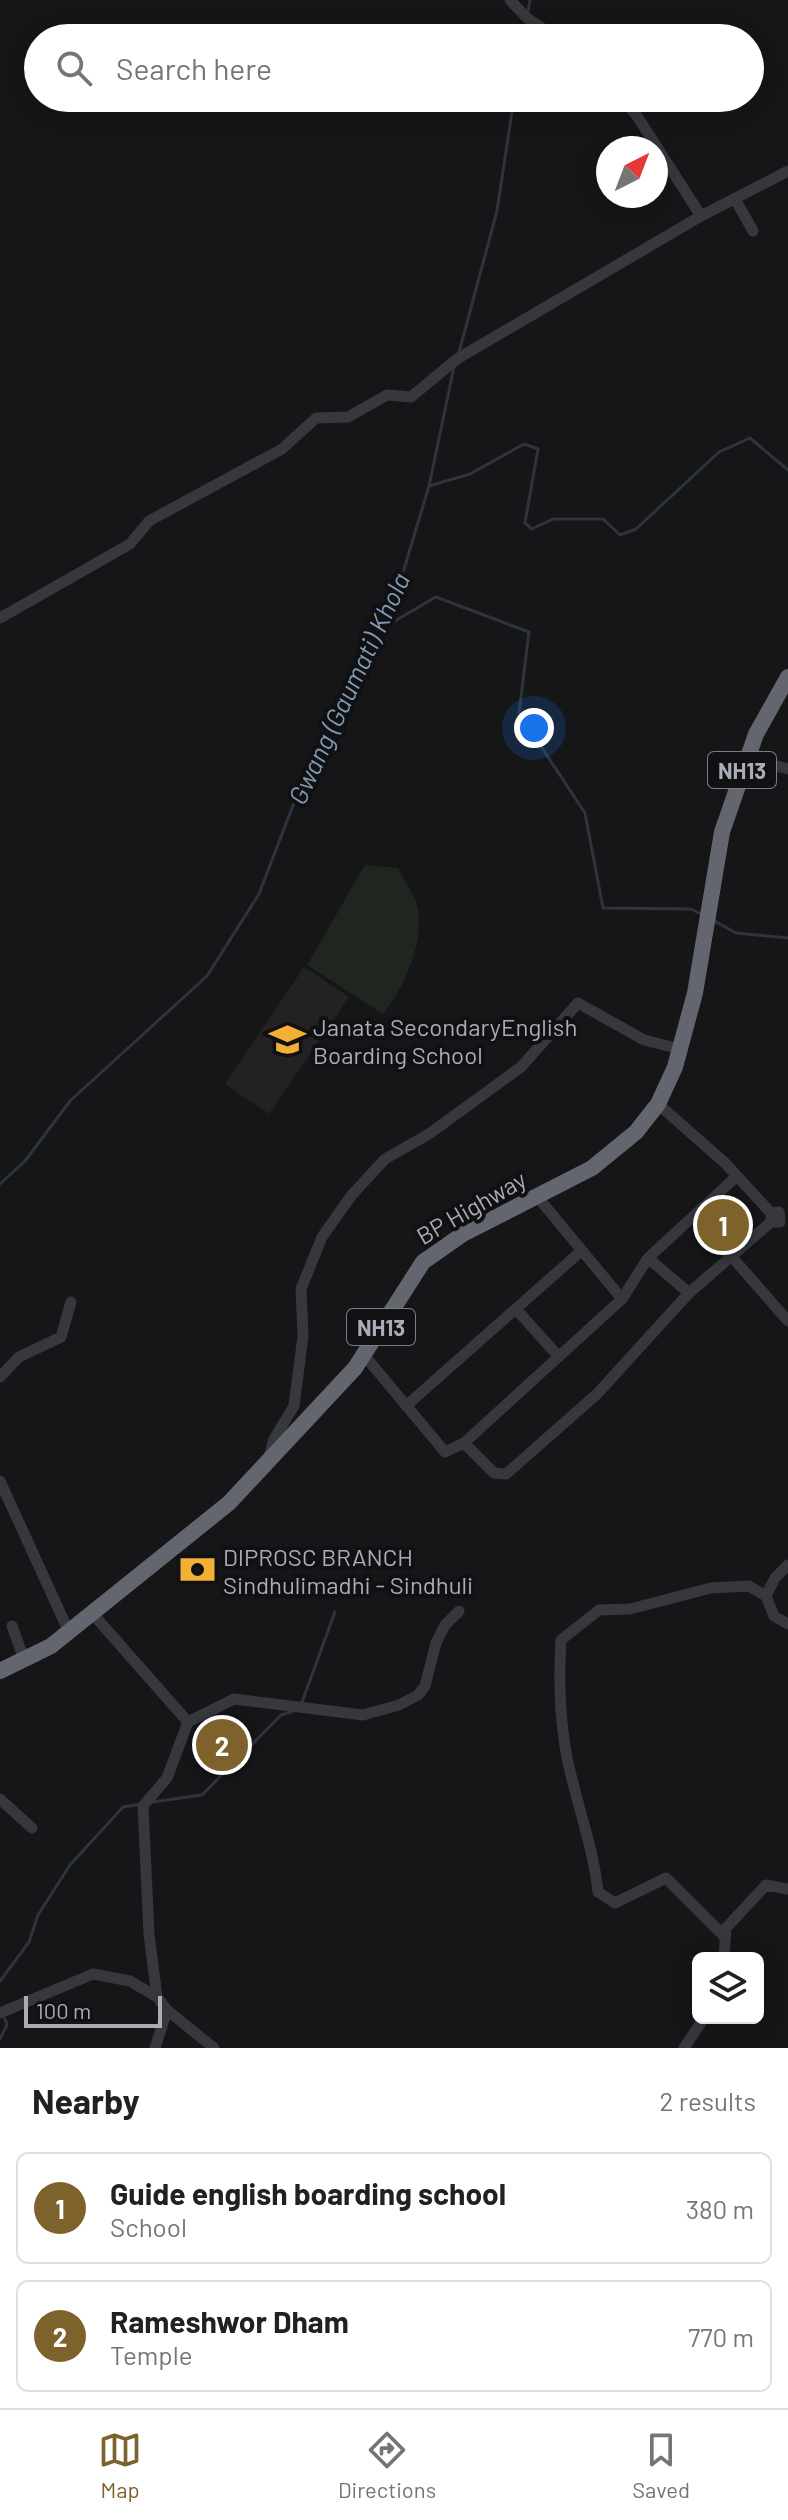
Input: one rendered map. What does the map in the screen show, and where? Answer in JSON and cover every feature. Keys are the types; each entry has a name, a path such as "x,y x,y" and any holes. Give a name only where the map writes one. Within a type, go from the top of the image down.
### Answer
{"highway":[{"name":"BP Highway","path":"0,1671 69,1632 193,1534 267,1466 333,1395 364,1355 423,1262 463,1234 614,1153 658,1104 680,1049 702,957 714,869 747,758 756,734 788,677"}],"street":[{"path":"510,0 536,24"},
{"path":"631,112 701,216"},
{"path":"0,618 130,544 149,521 282,449 316,418 348,417 387,395 411,397 457,359 701,216 788,171"},
{"path":"735,199 753,231"},
{"path":"747,758 788,769"},
{"path":"267,1466 274,1439 294,1406 303,1336 301,1289 322,1237 351,1196 385,1159 429,1134 521,1067 578,1003 644,1040 680,1049"},
{"path":"464,1443 494,1473 506,1474 597,1394 689,1293 780,1218 658,1104"},
{"path":"364,1355 445,1452 464,1443 622,1299 648,1258 736,1177"},
{"path":"536,1195 580,1252 622,1299"},
{"path":"406,1406 580,1252"},
{"path":"732,1257 788,1321"},
{"path":"648,1258 689,1293"},
{"path":"0,1377 19,1357 61,1337 71,1302"},
{"path":"516,1309 559,1357"},
{"path":"0,1481 69,1632"},
{"path":"766,1596 775,1578 788,1565"},
{"path":"725,1937 666,1878 615,1903 598,1892 595,1867 572,1781 558,1698 561,1640 599,1610 630,1609 711,1588 749,1586 766,1596 774,1616 788,1624"},
{"path":"157,1997 149,1934 143,1806 167,1778 188,1722 234,1699 363,1715 399,1705 418,1695 425,1686 436,1643 459,1611"},
{"path":"92,1613 188,1722"},
{"path":"12,1626 24,1659"},
{"path":"0,1799 32,1828"},
{"path":"724,1952 726,1928 766,1885 788,1889"},
{"path":"0,2013 93,1974 130,1981 157,1997 167,2010 214,2048"},
{"path":"155,2048 167,2010"},
{"path":"684,2048 700,2024"}],"shaded area":[{"path":"365,865 398,868 416,902 419,916 412,961 399,990 383,1014 307,965"},
{"name":"Janata SecondaryEnglish Boarding School","path":"304,967 349,997 269,1114 225,1084"},
{"path":"725,1194 753,1227 722,1257 692,1223"}],"waterway":[{"name":"Gwang (Gaumati) Khola","path":"528,12 530,0"},
{"name":"Gwang (Gaumati) Khola","path":"458,356 497,211 512,112"},
{"name":"Gwang (Gaumati) Khola","path":"0,1184 25,1161 70,1101 207,976 259,894 305,774 402,576 429,486 454,367"},
{"path":"429,486 470,474 524,444 538,449 525,523 532,529 553,519 603,519 620,535 636,529 719,452 750,438 788,470"},
{"path":"374,633 436,597 529,632 519,713 585,813 603,908 691,909 701,914"},
{"path":"711,919 736,933 788,938"},
{"path":"302,1702 335,1612"},
{"path":"152,1802 202,1795 281,1715 294,1711"},
{"path":"0,1981 29,1942 38,1915 70,1865 123,1807 141,1804"},
{"path":"0,2039 7,2025 4,2016"}],"place":[{"name":"Janata SecondaryEnglish Boarding School","path":"287,1040"},
{"name":"Guide english boarding school","path":"723,1225"},
{"name":"DIPROSC BRANCH Sindhulimadhi - Sindhuli","path":"197,1570"},
{"name":"Rameshwor Dham","path":"222,1745"}]}
